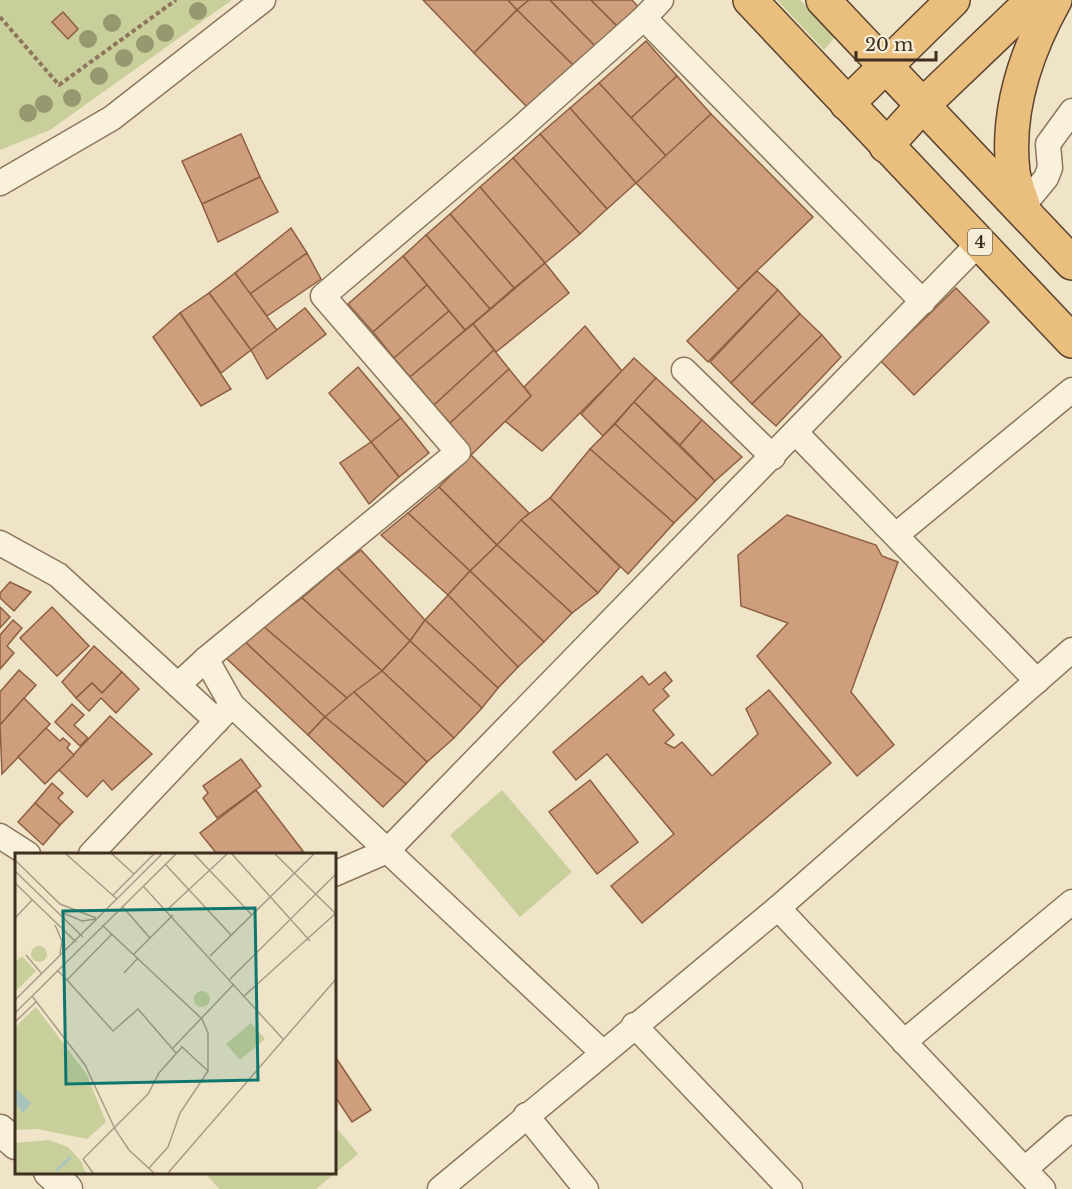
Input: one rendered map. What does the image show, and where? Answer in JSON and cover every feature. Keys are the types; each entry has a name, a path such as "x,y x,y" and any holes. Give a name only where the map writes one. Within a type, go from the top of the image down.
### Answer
{"highway":[{"name":"4","path":"750,0 1072,341"},
{"path":"823,0 924,104 1072,263"},
{"path":"847,104 953,0"},
{"path":"886,146 924,104 1033,0"},
{"path":"1025,211 1013,174 1012,119 1023,75 1044,20 1055,0"}],"street":[{"path":"0,183 112,118 262,0"},
{"path":"178,685 206,659 458,452 323,296 514,134 644,18 661,0"},
{"path":"644,18 923,302"},
{"path":"1025,211 1050,168 1048,144 1072,111"},
{"path":"336,873 387,851 773,458 980,242"},
{"path":"684,370 773,458"},
{"path":"896,535 1072,390"},
{"path":"796,433 1037,681"},
{"path":"0,543 58,575 178,685 225,713 387,851 602,1052"},
{"path":"440,1189 634,1025 778,908 1072,650"},
{"path":"206,659 225,713"},
{"path":"93,853 225,713"},
{"path":"0,836 25,853"},
{"path":"904,1042 1072,902"},
{"path":"778,908 1043,1189"},
{"path":"634,1025 790,1189"},
{"path":"526,1115 586,1189"},
{"path":"1025,1169 1072,1128"},
{"path":"0,1130 15,1143"},
{"path":"50,1174 68,1189"}],"path":[{"path":"0,17 59,85 176,0"}],"green space":[{"path":"0,0 232,0 50,130 0,150"},
{"path":"777,0 800,0 835,37 824,50"},
{"path":"502,790 572,872 520,917 450,835"},
{"path":"336,1127 358,1154 336,1172"},
{"path":"206,1174 334,1174 316,1189 219,1189"}],"building":[{"path":"423,0 508,0 517,10 474,53"},
{"path":"508,0 529,0 517,10"},
{"path":"529,0 550,0 601,52 575,67 517,10"},
{"path":"550,0 591,0 622,31 601,52"},
{"path":"591,0 632,0 642,11 622,31"},
{"path":"517,10 575,67 531,111 474,53"},
{"path":"63,12 78,29 68,39 52,22"},
{"path":"646,41 677,76 631,118 599,83"},
{"path":"677,76 711,114 667,157 631,118"},
{"path":"599,83 667,157 636,183 570,108"},
{"path":"570,108 636,183 607,209 540,134"},
{"path":"711,114 813,217 738,289 636,183"},
{"path":"241,134 260,177 202,204 182,161"},
{"path":"540,134 607,209 580,234 513,158"},
{"path":"513,158 580,234 545,263 480,187"},
{"path":"260,177 278,212 218,242 202,204"},
{"path":"480,187 545,263 514,288 450,214"},
{"path":"450,214 514,288 490,309 426,235"},
{"path":"291,228 307,253 250,294 235,273"},
{"path":"426,235 490,309 465,330 403,256"},
{"path":"307,253 321,279 267,316 250,294"},
{"path":"403,256 427,285 373,332 348,304"},
{"path":"545,263 569,293 496,352 473,324"},
{"path":"757,271 778,290 708,362 687,341"},
{"path":"235,273 277,330 251,350 209,293"},
{"path":"427,285 449,311 394,358 373,332"},
{"path":"956,288 989,322 914,395 881,361"},
{"path":"778,290 800,314 731,383 710,362"},
{"path":"209,293 251,350 221,373 180,313"},
{"path":"305,308 326,334 267,379 251,350"},
{"path":"449,311 465,330 410,377 394,358"},
{"path":"180,313 231,389 201,406 153,337"},
{"path":"800,314 822,335 752,404 731,383"},
{"path":"473,324 494,350 434,405 410,377"},
{"path":"585,326 622,371 542,451 505,421 531,396 524,387"},
{"path":"822,335 841,357 776,426 752,404"},
{"path":"494,350 509,369 450,423 434,405"},
{"path":"634,358 656,378 603,436 581,414"},
{"path":"358,367 401,418 371,442 329,393"},
{"path":"509,369 531,396 471,455 450,423"},
{"path":"656,378 702,420 680,445 634,402"},
{"path":"634,402 715,481 697,500 615,424"},
{"path":"401,418 429,453 399,477 371,442"},
{"path":"702,420 742,457 715,481 680,445"},
{"path":"615,424 697,500 674,523 590,449"},
{"path":"371,442 399,477 369,504 340,463"},
{"path":"590,449 674,523 628,574 550,498"},
{"path":"471,455 529,513 497,545 439,487"},
{"path":"439,487 497,545 470,571 408,513"},
{"path":"550,498 620,567 598,593 521,520"},
{"path":"408,513 470,571 448,595 381,535"},
{"path":"787,515 876,545 882,556 898,562 851,692 894,745 857,776 757,656 788,623 741,606 738,555"},
{"path":"521,520 598,593 572,613 497,545"},
{"path":"497,545 572,613 544,642 470,571"},
{"path":"361,550 425,620 410,641 337,568"},
{"path":"337,568 410,641 382,671 302,598"},
{"path":"470,571 544,642 518,667 448,595"},
{"path":"10,582 31,592 14,611 0,598 0,593"},
{"path":"448,595 518,667 498,688 425,620"},
{"path":"302,598 382,671 348,699 263,626"},
{"path":"0,607 10,617 0,628"},
{"path":"52,607 89,646 57,676 20,638"},
{"path":"13,620 22,628 7,646 14,653 0,669 0,635"},
{"path":"425,620 498,688 482,708 410,641"},
{"path":"263,626 348,699 325,717 242,639"},
{"path":"242,639 325,717 308,735 225,657"},
{"path":"410,641 482,708 454,738 382,671"},
{"path":"94,646 122,672 102,693 92,683 76,698 62,682"},
{"path":"19,670 36,685 0,725 0,692"},
{"path":"382,671 454,738 427,762 354,692"},
{"path":"122,672 139,689 116,713 101,698 89,711 76,698 92,683 102,693"},
{"path":"665,672 672,681 663,689 669,696 653,710 674,735 665,743 674,748 682,742 712,776 758,734 746,709 769,690 831,763 642,923 611,886 674,834 607,754 576,780 553,752 642,676 649,685"},
{"path":"354,692 427,762 406,784 325,717"},
{"path":"24,698 50,724 2,774 0,725"},
{"path":"72,704 84,715 74,725 88,738 80,746 55,722"},
{"path":"110,716 152,754 112,790 103,780 87,797 59,770"},
{"path":"325,717 406,784 383,807 308,735"},
{"path":"46,728 60,741 63,738 70,744 67,748 74,755 45,784 18,757"},
{"path":"241,759 261,786 217,818 203,798 208,793 203,786"},
{"path":"590,780 638,842 597,874 549,812"},
{"path":"52,783 63,793 58,798 73,812 60,825 35,803"},
{"path":"256,790 303,851 300,853 216,853 200,833"},
{"path":"35,803 60,825 43,845 18,822"},
{"path":"336,1058 371,1110 352,1122 336,1098"}]}
